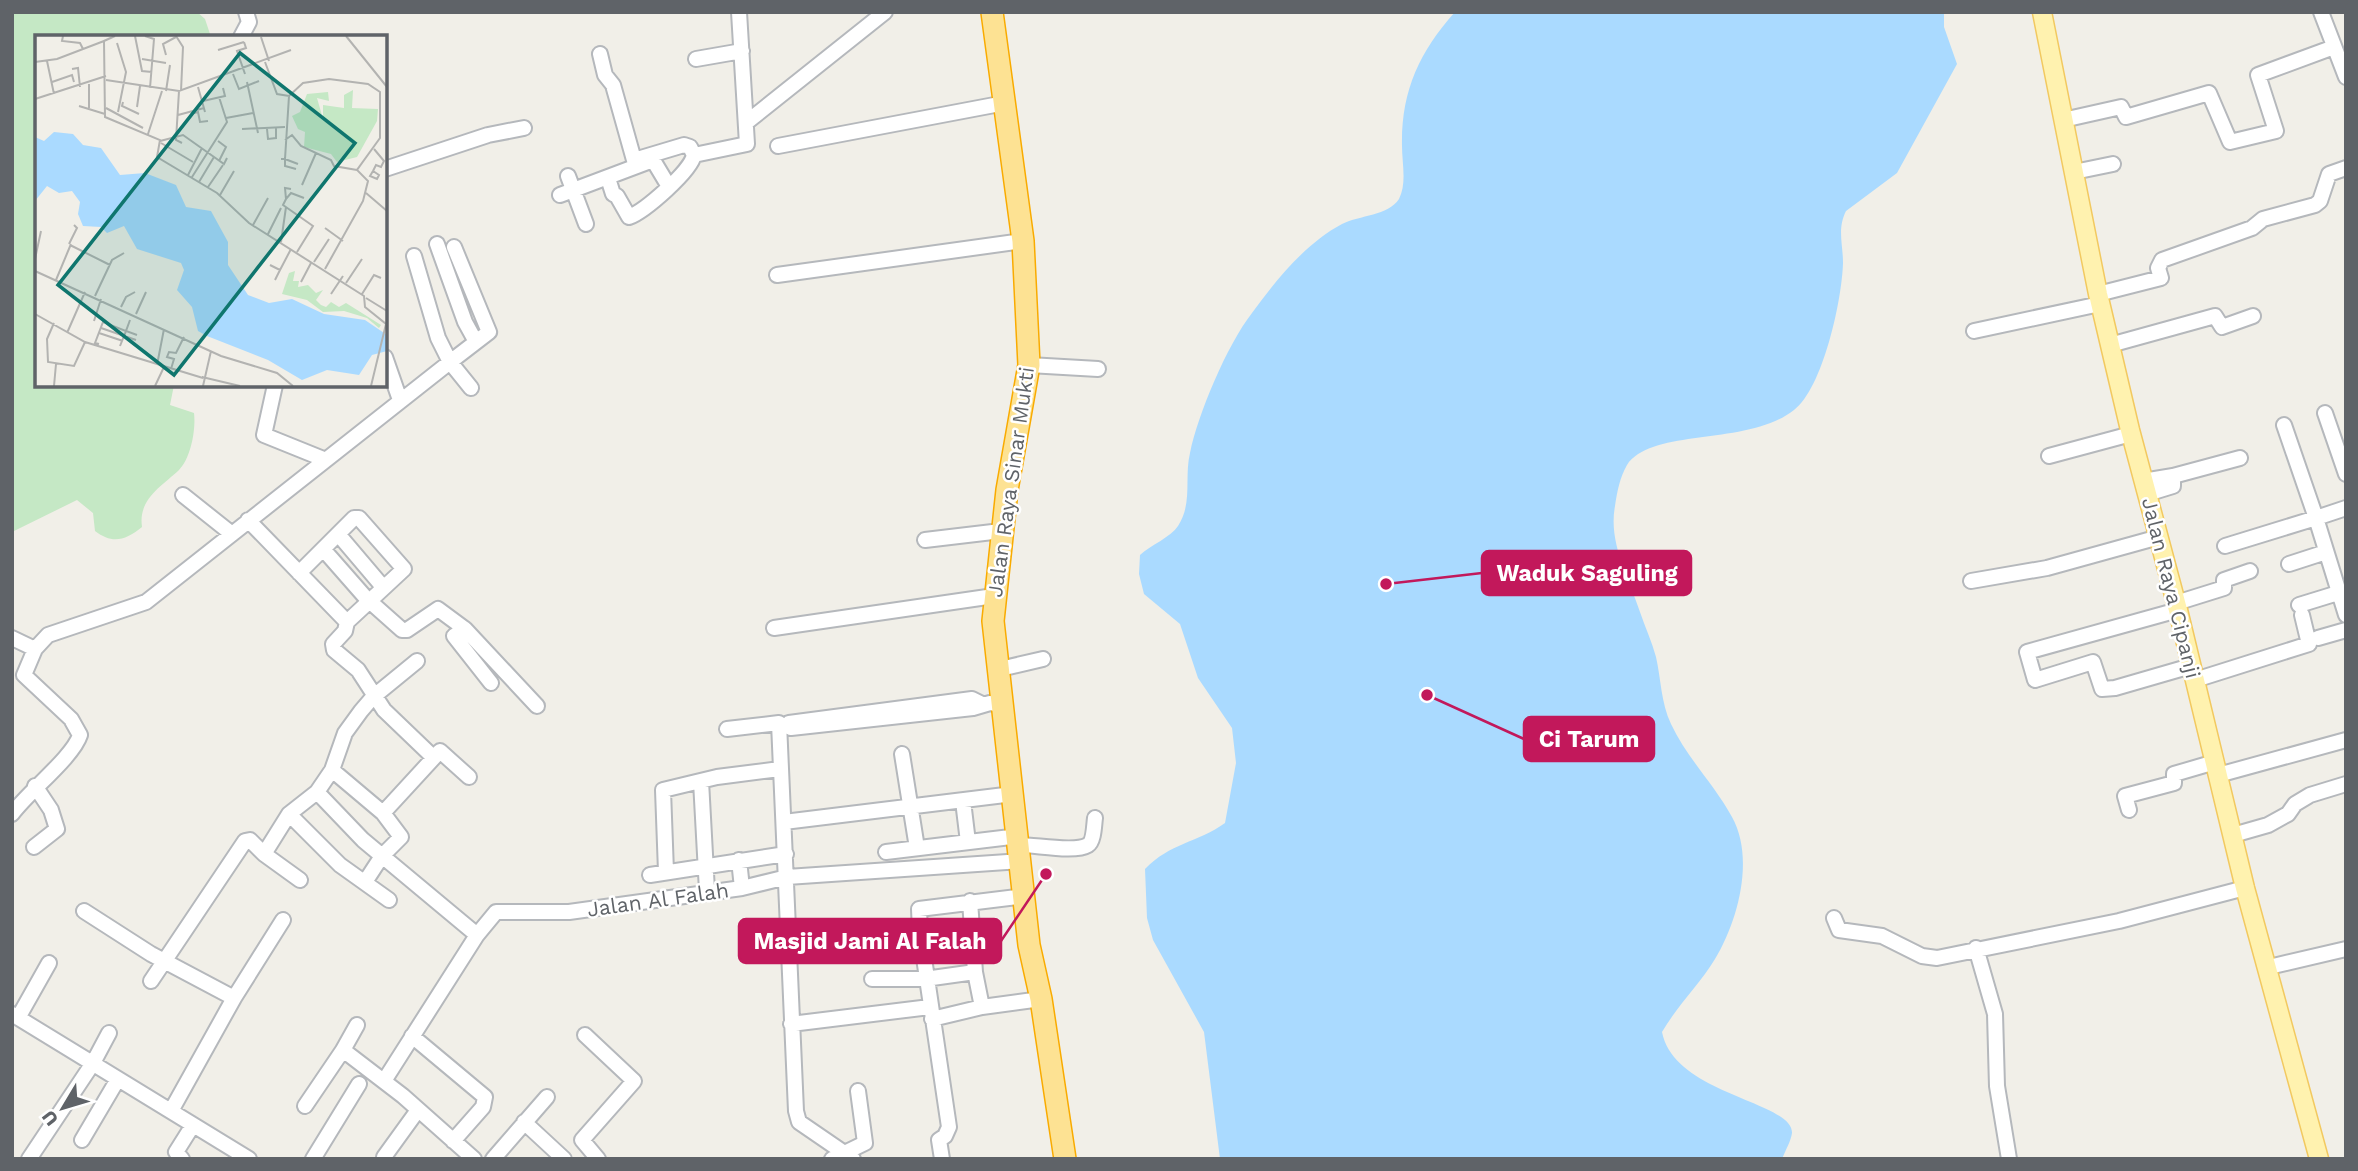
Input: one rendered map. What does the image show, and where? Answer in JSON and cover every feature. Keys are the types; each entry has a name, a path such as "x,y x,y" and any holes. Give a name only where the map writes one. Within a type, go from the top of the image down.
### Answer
{"highway":[{"name":"Jalan Raya Sinar Mukti","path":"992,12 1024,240 1030,365 1001,531 993,621 1030,945 1041,999 1065,1159"}],"main road":[{"name":"Jalan Raya Cipanji","path":"2042,12 2099,299 2131,434 2177,606 2245,888 2269,967 2319,1159"}],"street":[{"path":"242,35 249,22 246,12"},
{"path":"694,155 746,146 747,122 739,12"},
{"path":"747,122 886,12"},
{"path":"2321,12 2346,77"},
{"path":"2063,120 2121,107 2126,117 2209,93 2230,142 2237,142 2276,131 2258,75 2334,47"},
{"path":"696,59 742,51"},
{"path":"600,54 605,75 613,85 634,160 684,145 691,149 694,155 691,164 642,212 629,218 613,193 608,178"},
{"path":"778,146 1005,103"},
{"path":"387,168 488,135 524,128"},
{"path":"567,192 655,160 668,185"},
{"path":"2074,172 2113,164"},
{"path":"1974,331 2099,299 2161,278 2158,268 2162,260 2252,229 2263,219 2315,205 2320,201 2329,174 2346,168"},
{"path":"568,176 567,192 586,224"},
{"path":"777,275 1024,240"},
{"path":"437,244 465,322 476,342"},
{"path":"12,814 35,786 76,745 80,735 71,719 25,678 24,670 35,649 48,635 58,630 146,602 489,332 454,247"},
{"path":"414,256 438,338 450,362 471,388"},
{"path":"2110,345 2215,316 2222,327 2253,316"},
{"path":"387,363 400,401"},
{"path":"1030,365 1098,369"},
{"path":"275,387 264,436 326,460"},
{"path":"2325,412 2346,474"},
{"path":"2284,425 2346,615"},
{"path":"2049,456 2131,434"},
{"path":"2145,487 2240,458"},
{"path":"183,495 232,534"},
{"path":"2225,546 2346,508"},
{"path":"299,573 358,517 402,566 403,570 347,622 345,631 333,643 333,648 367,681 373,697 433,757"},
{"path":"248,520 347,622"},
{"path":"925,540 1001,531"},
{"path":"338,534 383,587"},
{"path":"1971,580 2047,568 2159,537"},
{"path":"323,549 403,630 438,609 466,629 537,706"},
{"path":"2289,565 2326,552"},
{"path":"2250,571 2224,580 2224,587 2177,606 2027,652 2035,680 2093,662 2102,688 2115,688 2193,673 2309,644 2301,610 2338,593"},
{"path":"774,628 994,596"},
{"path":"466,629 454,636 491,683"},
{"path":"2318,638 2346,630"},
{"path":"12,638 35,649"},
{"path":"1000,669 1043,659"},
{"path":"264,855 289,814 317,792 332,770 345,733 373,697 417,661"},
{"path":"886,714 790,721 789,726 976,704 1003,706"},
{"path":"727,729 779,723 799,1122 842,1157 865,1143 858,1091"},
{"path":"2129,810 2125,796 2174,783 2174,774 2179,771 2217,768 2346,740"},
{"path":"383,813 433,757 442,751 469,777"},
{"path":"902,754 917,848"},
{"path":"666,872 663,790 701,781 780,769"},
{"path":"332,770 383,813 401,834 365,882"},
{"path":"701,781 708,891"},
{"path":"2233,835 2268,825 2288,814 2295,804 2310,795 2346,784"},
{"path":"34,847 57,829 51,810 35,786"},
{"path":"317,792 382,856 477,935"},
{"path":"784,822 1013,794"},
{"path":"963,801 968,842"},
{"path":"289,814 340,864 389,900"},
{"path":"886,852 968,842 1020,847 1047,844 1063,848 1088,845 1091,842 1095,818"},
{"path":"151,981 245,841 250,839 264,855 300,880"},
{"name":"Jalan Al Falah","path":"384,1081 477,935 498,911 569,912 742,888 787,877 1020,847"},
{"path":"650,875 786,855"},
{"path":"738,860 742,888"},
{"path":"1834,918 1839,930 1882,936 1926,957 1941,957 2119,922 2245,888"},
{"path":"942,1159 939,1140 945,1136 948,1127 925,979 919,909 1025,895"},
{"path":"970,901 975,972 982,1007"},
{"path":"84,911 164,961 234,998"},
{"path":"171,1111 234,998 283,920"},
{"path":"788,937 913,928 920,930"},
{"path":"1976,948 1995,1014 1997,1086 2009,1159"},
{"path":"2269,967 2346,949"},
{"path":"49,963 15,1016 248,1159"},
{"path":"872,979 925,979 975,972"},
{"path":"792,1024 931,1013 1041,999"},
{"path":"305,1107 358,1025"},
{"path":"29,1159 93,1063 109,1033"},
{"path":"585,1035 634,1081 582,1140 598,1159"},
{"path":"412,1036 485,1097 483,1107 453,1141"},
{"path":"343,1050 384,1081 474,1159"},
{"path":"82,1140 118,1079"},
{"path":"313,1159 359,1084"},
{"path":"493,1159 547,1097"},
{"path":"384,1157 418,1110"},
{"path":"524,1122 564,1159"},
{"path":"182,1159 176,1152 193,1125"}],"green space":[{"path":"12,12 197,12 205,19 210,35 35,35 35,387 174,387 170,405 194,413 194,427 192,443 183,465 152,494 144,509 142,527 130,535 113,539 101,535 95,531 93,513 77,500 12,532"}],"water":[{"path":"1455,12 1944,12 1944,27 1957,64 1897,173 1846,211 1841,237 1842,279 1835,320 1822,364 1804,399 1794,410 1752,429 1679,441 1640,453 1627,465 1615,506 1614,533 1617,547 1654,651 1668,716 1677,736 1732,817 1739,833 1742,851 1741,889 1731,927 1715,959 1662,1032 1671,1053 1688,1070 1787,1122 1792,1133 1782,1159 1220,1159 1204,1032 1153,940 1147,918 1145,869 1174,848 1225,823 1236,763 1232,728 1198,678 1180,624 1144,594 1139,574 1140,555 1171,534 1183,517 1187,499 1188,462 1200,419 1224,361 1252,313 1282,275 1316,241 1342,224 1388,209 1399,199 1403,180 1403,126 1409,90 1431,42"}],"place":[{"name":"Waduk Saguling","path":"1386,584"},
{"name":"Ci Tarum","path":"1427,695"},
{"name":"Masjid Jami Al Falah","path":"1046,874"}]}
